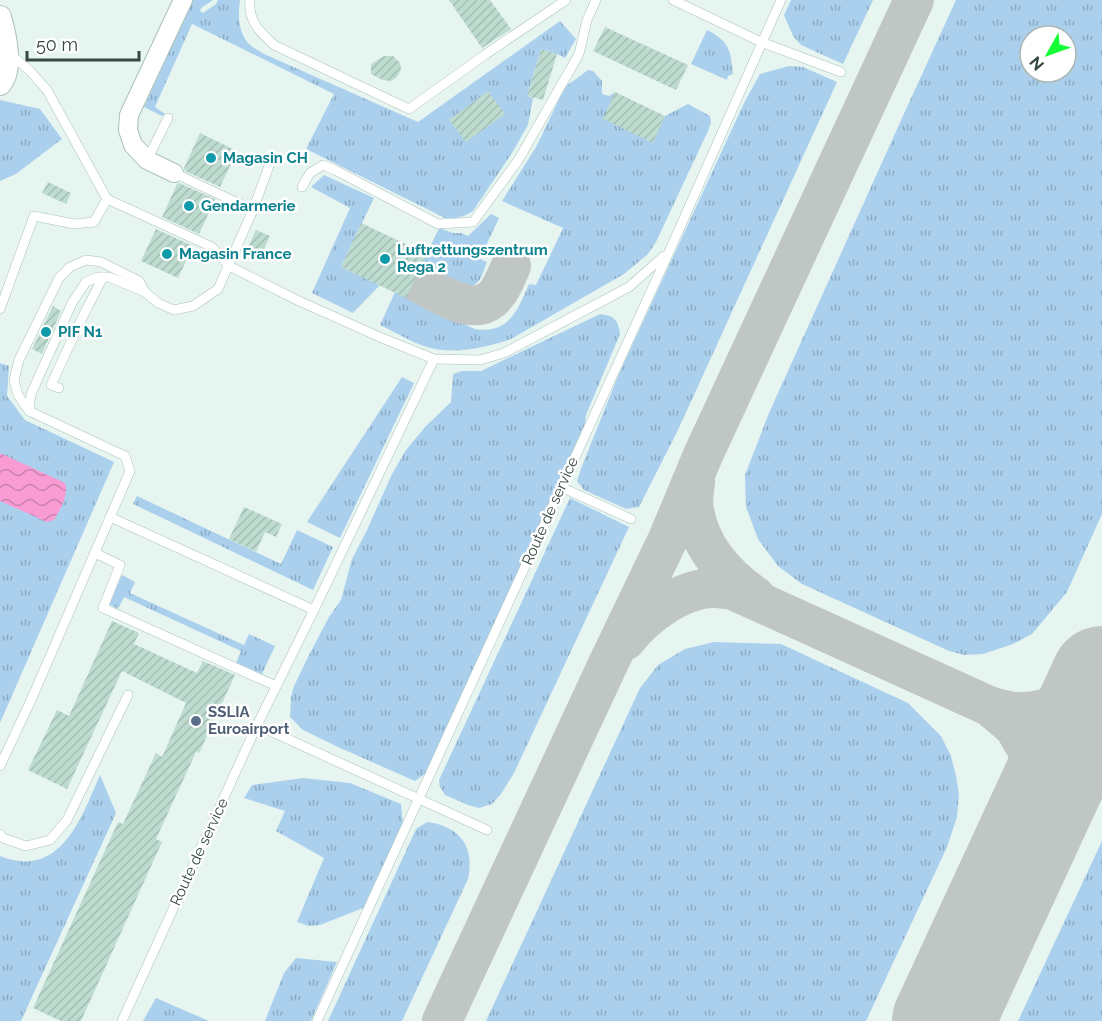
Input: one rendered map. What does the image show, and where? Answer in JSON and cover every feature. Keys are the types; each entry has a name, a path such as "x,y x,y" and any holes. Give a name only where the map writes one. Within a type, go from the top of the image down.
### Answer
{"street":[{"path":"174,173 147,160 133,145 128,130 129,115 183,0"},
{"path":"0,17 5,33 3,54 8,68 0,84"}],"lane":[{"path":"250,0 249,9 257,30 274,45 409,109 566,0"},
{"path":"302,187 310,173 323,165 438,224 473,222 519,159 579,54 586,20 596,0"},
{"path":"673,0 761,42 841,72"},
{"name":"Route de service","path":"317,1021 669,252 781,0"},
{"path":"3,54 29,70 47,90 107,199 212,247 229,266 340,320 434,359 480,360 504,353 629,287 669,252"},
{"path":"147,160 168,118"},
{"path":"0,765 32,698 130,471 125,456 29,411 18,395 14,380 19,360 59,278 70,267 86,261 101,262 139,281 146,292 158,303 174,310 193,306 218,289 253,210 269,166"},
{"path":"174,173 253,210"},
{"path":"0,309 34,216 74,224 93,222 107,199"},
{"path":"29,411 31,394 72,303 86,282 98,277 109,277 146,292"},
{"path":"59,388 51,385 72,348 103,277"},
{"name":"Route de service","path":"122,1021 257,725 434,359"},
{"path":"561,487 630,519"},
{"path":"110,517 314,610"},
{"path":"95,553 120,565 103,608 276,686"},
{"path":"0,834 3,838 26,846 50,840 67,820 128,695"},
{"path":"257,725 487,830"}],"green space":[{"path":"193,0 213,0 201,8 200,11 203,13 218,0 240,0 239,17 245,38 248,43 264,54 418,122 560,21 576,39 565,58 541,49 527,96 533,98 528,125 473,211 460,217 445,218 306,149 334,94 192,24 155,107 165,114 162,116 144,107"},
{"path":"791,0 873,0 843,64 801,45 793,36 784,15"},
{"path":"956,0 1102,0 1102,514 1067,592 1032,634 1013,644 983,654 964,655 949,651 802,584 778,566 758,539 746,507 745,475 769,413"},
{"path":"707,30 720,38 730,52 733,74 728,76 727,80 691,64"},
{"path":"789,66 803,67 837,82 678,430 639,507 626,509 584,490 577,481 582,466 618,376 744,103 760,74"},
{"path":"588,70 593,71 602,81 602,94 609,96 615,92 653,142 665,116 688,104 710,116 711,123 708,131 656,242 648,254 624,274 511,339 491,345 458,350 437,349 415,342 380,325 395,292 475,329 496,328 511,318 529,284 536,285 563,228 502,201 536,147 565,87"},
{"path":"0,100 40,109 62,139 16,174 0,181"},
{"path":"324,175 374,198 341,267 380,285 353,313 312,293 350,208 311,187"},
{"path":"491,214 499,218 480,259 487,262 481,278 475,284 468,286 422,264 439,228 468,236"},
{"path":"600,314 614,319 620,334 586,415 585,424 528,553 426,773 415,781 303,730 290,717 294,686 329,617 341,600 352,559 392,474 406,450 426,426 451,402 453,374 462,371 481,371"},
{"path":"0,363 9,366 7,396 25,420 114,462 0,723"},
{"path":"402,377 414,383 340,538 307,522"},
{"path":"137,496 281,564 297,530 333,547 313,590 133,504"},
{"path":"570,498 629,527 514,773 492,804 479,808 468,805 445,795 439,780"},
{"path":"122,575 135,582 130,593 244,645 249,634 275,646 262,674 236,663 241,651 124,597 118,609 109,604"},
{"path":"714,642 781,644 908,703 941,736 951,756 959,794 957,817 947,847 866,1021 486,1021 640,688 658,665 685,649"},
{"path":"100,775 116,813 21,1021 0,1021 0,856 21,861 38,860 53,853 76,826"},
{"path":"303,778 350,783 401,804 403,823 363,908 320,925 309,926 297,922 324,858 276,831 285,811 244,798 252,785"},
{"path":"427,822 438,824 456,833 467,848 470,867 468,879 402,1021 328,1021 416,829"},
{"path":"1102,841 1102,1021 1018,1021"},
{"path":"296,958 337,962 311,1021 265,1021 284,973"},
{"path":"156,998 209,1021 143,1021"}],"water":[{"path":"0,453 65,483 65,497 54,520 47,522 0,501"}],"building":[{"path":"449,0 490,0 511,29 482,48"},
{"path":"605,27 688,65 676,90 593,51"},
{"path":"541,49 557,54 543,100 527,96"},
{"path":"384,56 393,56 400,63 399,74 391,81 371,74 371,64"},
{"path":"488,91 505,114 466,142 449,120"},
{"path":"615,92 665,116 653,143 603,119"},
{"name":"Magasin CH","path":"200,133 237,151 220,187 185,171 184,168"},
{"path":"48,182 71,193 66,204 42,193"},
{"name":"Gendarmerie","path":"179,183 215,199 199,234 162,217"},
{"name":"Luftrettungszentrum Rega 2","path":"361,223 427,254 406,298 341,267"},
{"name":"Magasin France","path":"156,229 193,246 178,278 141,261"},
{"path":"256,230 270,236 259,260 245,254"},
{"path":"53,306 61,311 42,354 32,349"},
{"path":"244,507 282,524 276,537 265,532 256,552 229,539"},
{"path":"112,621 139,633 134,644 197,673 203,661 235,675 156,839 162,842 81,1021 61,1021 33,1008 118,822 123,824 156,753 162,757 186,703 122,671 67,789 28,770 57,710 69,716"}],"taxiway":[{"path":"442,1021 668,539 703,455 914,0"},
{"path":"414,280 442,296 463,304 483,304 498,292 511,266"},
{"path":"695,482 693,507 708,548 725,570 755,596"},
{"path":"626,640 643,621 677,598 702,589 719,588 733,590 989,706 1005,710 1033,711 1056,705 1086,685 1102,668"},
{"path":"989,706 1014,727 1028,751 1036,777 1035,806 1028,837"}],"runway":[{"path":"943,1021 1102,677"}],"place":[{"name":"Magasin CH","path":"211,158"},
{"name":"Gendarmerie","path":"189,206"},
{"name":"Magasin France","path":"167,254"},
{"name":"Luftrettungszentrum Rega 2","path":"385,259"},
{"name":"PIF N1","path":"46,332"},
{"name":"SSLIA Euroairport","path":"196,721"}]}
